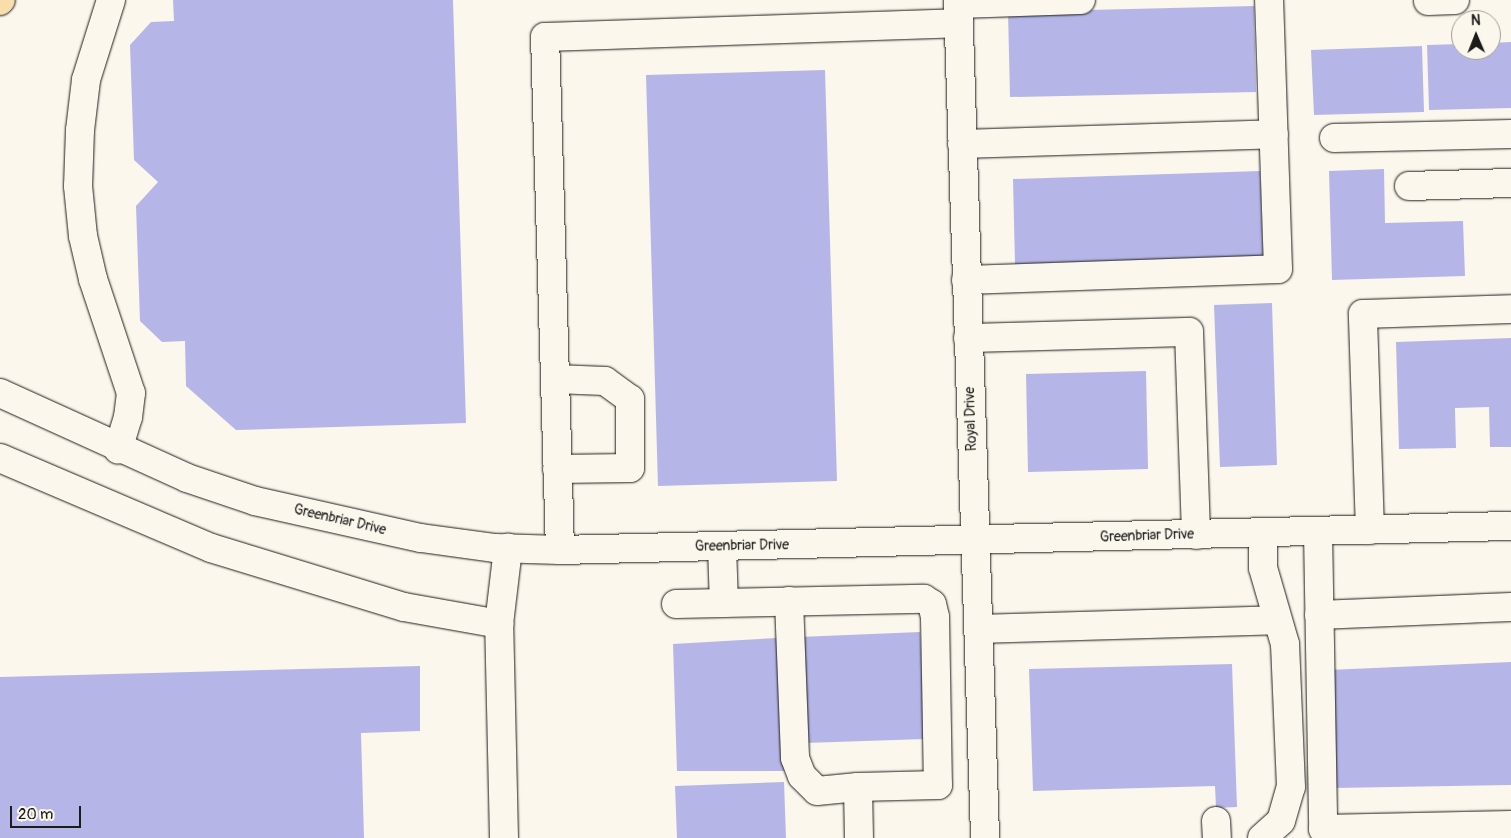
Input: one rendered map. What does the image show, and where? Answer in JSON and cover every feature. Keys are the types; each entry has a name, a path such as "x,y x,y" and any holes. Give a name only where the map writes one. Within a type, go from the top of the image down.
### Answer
{"street":[{"path":"111,0 86,80 80,130 78,186 83,236 93,280 131,393 128,417 118,449"},
{"path":"560,550 545,37 1081,0"},
{"path":"966,280 1278,269 1269,0"},
{"path":"1428,1 1455,0"},
{"name":"Royal Drive","path":"958,9 985,838"},
{"path":"962,144 1274,134"},
{"path":"1334,138 1511,134"},
{"path":"1409,186 1511,183"},
{"path":"1370,530 1363,314 1511,309"},
{"path":"968,338 1189,332 1196,535"},
{"path":"555,379 605,380 630,399 630,468 557,469"},
{"name":"Greenbriar Drive","path":"0,393 118,449 187,478 255,501 421,538 508,548 560,550 722,547 1511,526"},
{"path":"0,458 212,548 404,607 499,624"},
{"path":"1318,531 1323,829 1511,825"},
{"path":"1262,838 1281,821 1291,787 1285,644 1276,620 1264,568 1263,533"},
{"path":"722,547 724,603"},
{"path":"504,838 499,624 508,548"},
{"path":"676,604 789,601 924,598 932,604 935,616 938,786 858,787 816,791 802,776 794,758 789,601"},
{"path":"1319,615 1511,607"},
{"path":"978,629 1276,620"},
{"path":"858,787 859,838"}],"building":[{"path":"173,0 453,0 466,423 236,430 186,386 185,341 162,342 140,321 136,206 158,182 134,160 130,45 151,22 174,21"},
{"path":"1254,6 1256,92 1010,97 1008,12"},
{"path":"1501,42 1511,42 1511,108 1429,110 1427,45 1451,44 1451,60 1501,60"},
{"path":"1422,46 1424,112 1314,115 1311,50"},
{"path":"825,70 837,481 658,486 646,75"},
{"path":"1384,169 1385,223 1463,221 1465,276 1332,280 1329,171"},
{"path":"1260,171 1263,256 1015,264 1013,179"},
{"path":"1272,303 1277,465 1220,467 1214,305"},
{"path":"1511,338 1511,447 1490,447 1489,407 1455,408 1456,448 1399,449 1396,342"},
{"path":"1146,371 1148,469 1028,472 1026,374"},
{"path":"920,632 925,739 805,743 799,637"},
{"path":"777,638 784,771 677,771 673,644"},
{"path":"1511,662 1511,785 1333,788 1328,670"},
{"path":"1232,664 1237,807 1216,808 1215,786 1033,791 1029,669"},
{"path":"420,666 420,731 361,733 364,838 0,838 0,677"},
{"path":"784,782 786,838 677,838 675,786"}]}
